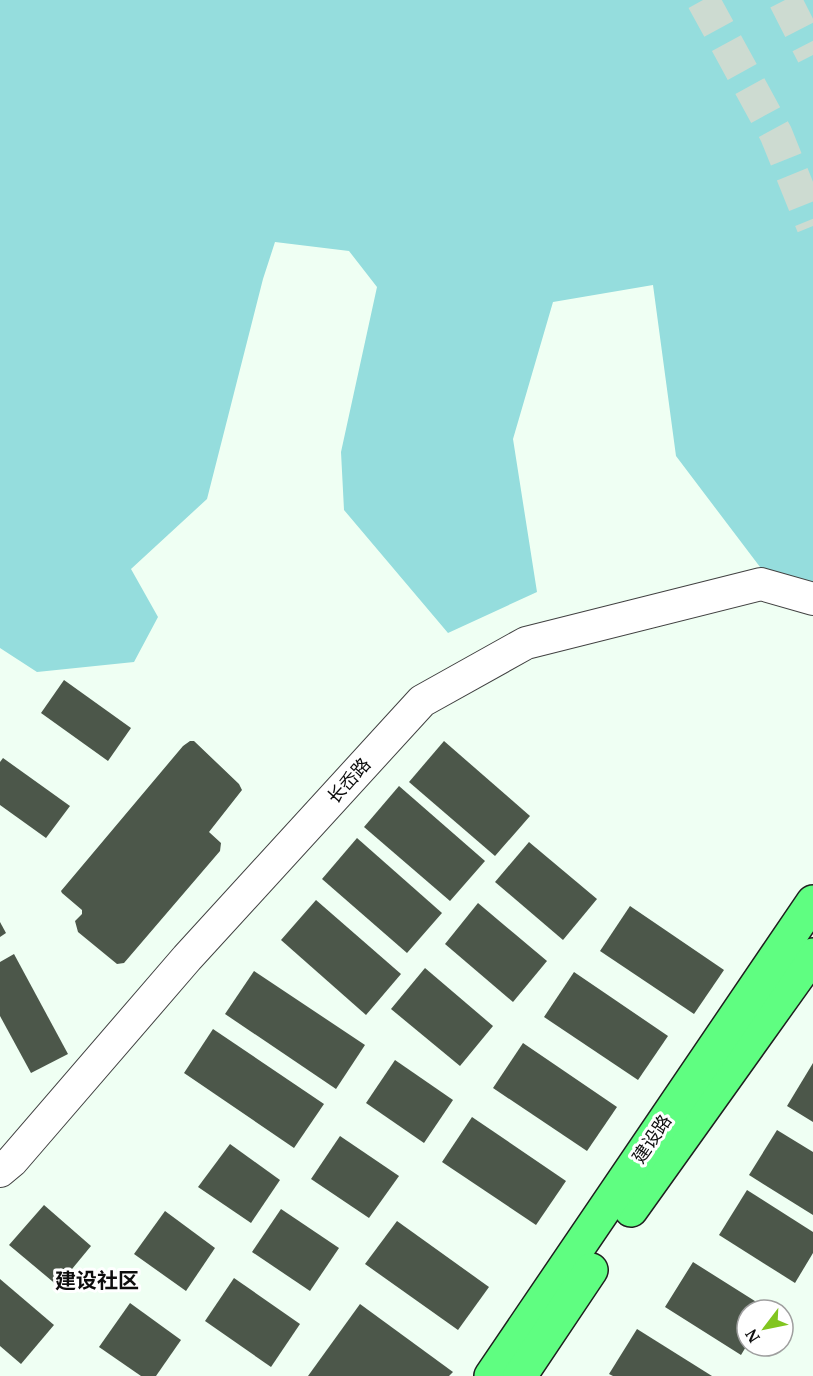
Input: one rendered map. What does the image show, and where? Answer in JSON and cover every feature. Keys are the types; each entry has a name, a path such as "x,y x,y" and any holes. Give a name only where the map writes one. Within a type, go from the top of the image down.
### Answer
{"main road":[{"name":"建设路","path":"491,1376 813,902"},
{"name":"建设路","path":"520,1376 637,1202 813,955"}],"street":[{"name":"长岙路","path":"0,1171 12,1161 188,958 422,702 526,643 761,584 813,599"}],"shaded area":[{"path":"0,0 813,0 813,583 766,575 676,456 653,285 553,302 513,439 537,592 448,633 344,510 341,452 377,287 349,251 275,242 263,279 207,499 131,569 158,617 134,662 37,672 0,648"}],"building":[{"path":"64,680 131,728 108,761 41,713"},
{"path":"194,741 239,784 242,790 209,832 221,843 220,851 124,963 117,964 78,932 75,921 82,914 82,910 61,891 183,746"},
{"path":"444,741 530,816 495,856 409,782"},
{"path":"3,758 70,806 46,838 0,805 0,762"},
{"path":"399,786 485,861 450,901 364,827"},
{"path":"357,838 442,913 407,953 322,879"},
{"path":"529,842 597,899 563,940 495,882"},
{"path":"316,900 401,974 366,1015 281,940"},
{"path":"478,903 547,961 513,1002 445,944"},
{"path":"630,906 724,970 694,1014 600,951"},
{"path":"0,922 6,933 0,937"},
{"path":"14,954 68,1054 31,1073 0,1016 0,962"},
{"path":"425,968 493,1026 460,1066 391,1009"},
{"path":"254,971 365,1045 336,1089 225,1014"},
{"path":"574,972 668,1036 638,1080 544,1017"},
{"path":"213,1029 324,1104 294,1148 184,1073"},
{"path":"523,1043 617,1107 587,1151 493,1088"},
{"path":"395,1060 453,1100 424,1143 366,1103"},
{"path":"813,1063 813,1122 787,1106"},
{"path":"472,1117 566,1181 536,1225 442,1162"},
{"path":"777,1130 813,1152 813,1215 749,1175"},
{"path":"340,1136 399,1176 369,1218 311,1179"},
{"path":"230,1144 280,1180 251,1223 198,1187"},
{"path":"747,1190 813,1232 813,1253 795,1283 719,1235"},
{"path":"44,1205 91,1246 58,1286 9,1245"},
{"path":"281,1209 339,1248 310,1291 252,1252"},
{"path":"165,1211 215,1248 186,1291 134,1254"},
{"path":"397,1221 489,1287 458,1330 365,1264"},
{"path":"693,1262 750,1298 735,1298 735,1351 665,1307"},
{"path":"234,1278 300,1324 271,1367 205,1321"},
{"path":"0,1279 54,1325 21,1364 0,1346"},
{"path":"130,1303 181,1340 156,1376 141,1376 99,1347"},
{"path":"360,1304 453,1372 449,1376 308,1376"},
{"path":"637,1329 712,1376 613,1376 609,1374"}],"tunnel":[{"path":"703,0 776,134 813,226"},
{"path":"785,0 813,55"}],"district":[{"name":"建设社区","path":"97,1281"}]}
